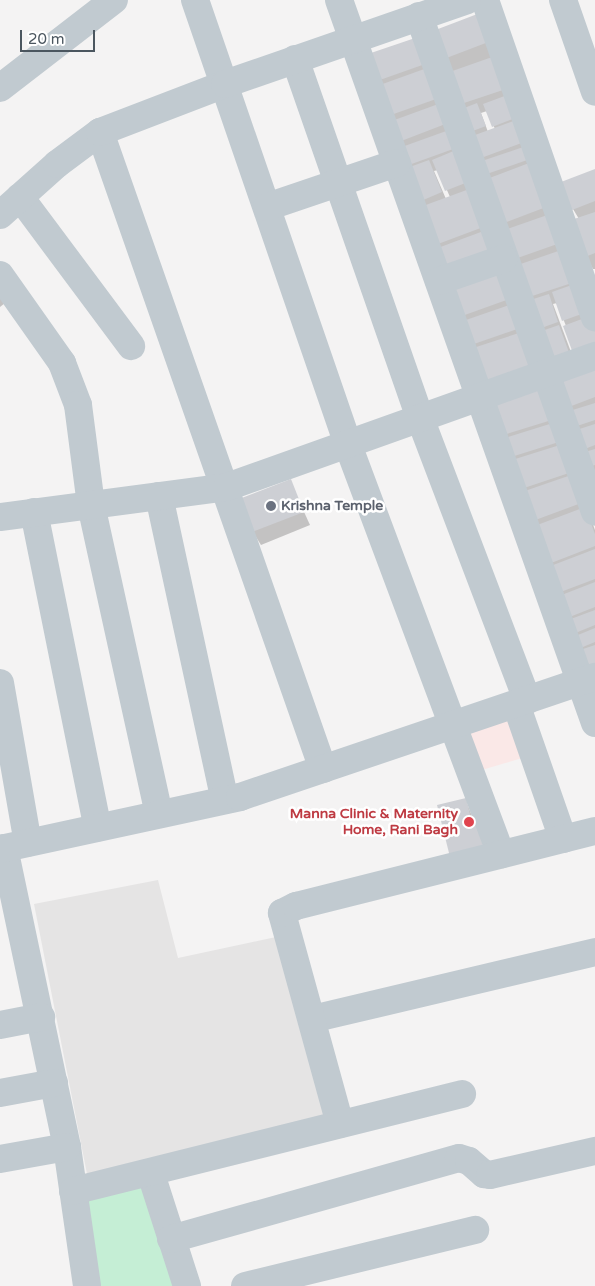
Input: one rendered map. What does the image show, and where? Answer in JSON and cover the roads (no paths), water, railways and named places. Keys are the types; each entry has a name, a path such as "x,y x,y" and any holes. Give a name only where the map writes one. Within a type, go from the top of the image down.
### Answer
{"street":[{"path":"0,88 114,0"},
{"path":"195,0 348,445 501,854"},
{"path":"339,0 439,281 478,397 588,680 595,723"},
{"path":"0,215 57,164 100,132 352,38 467,0"},
{"path":"485,0 595,318"},
{"path":"563,0 595,92"},
{"path":"419,16 503,259 595,512"},
{"path":"295,59 521,702 563,839"},
{"path":"100,132 226,487 323,769"},
{"path":"267,207 397,163"},
{"path":"20,197 131,346"},
{"path":"439,281 503,259"},
{"path":"0,275 62,363 72,384 78,405 91,505 159,814"},
{"path":"0,517 226,487 595,356"},
{"path":"159,496 224,800"},
{"path":"34,512 98,828"},
{"path":"11,846 224,800 323,769 588,680"},
{"path":"0,683 11,846 41,1017 67,1147 87,1286"},
{"path":"340,1124 282,913 296,906 595,831"},
{"path":"312,1019 595,952"},
{"path":"0,1025 41,1017"},
{"path":"0,1093 54,1083"},
{"path":"73,1191 151,1174 462,1094"},
{"path":"0,1159 67,1147"},
{"path":"171,1239 459,1158 469,1161 484,1174 490,1175 595,1151"},
{"path":"151,1174 187,1286"},
{"path":"245,1286 475,1230"}],"place":[{"name":"Krishna Temple","path":"271,506"},
{"name":"Manna Clinic & Maternity Home, Rani Bagh","path":"469,822"}]}
